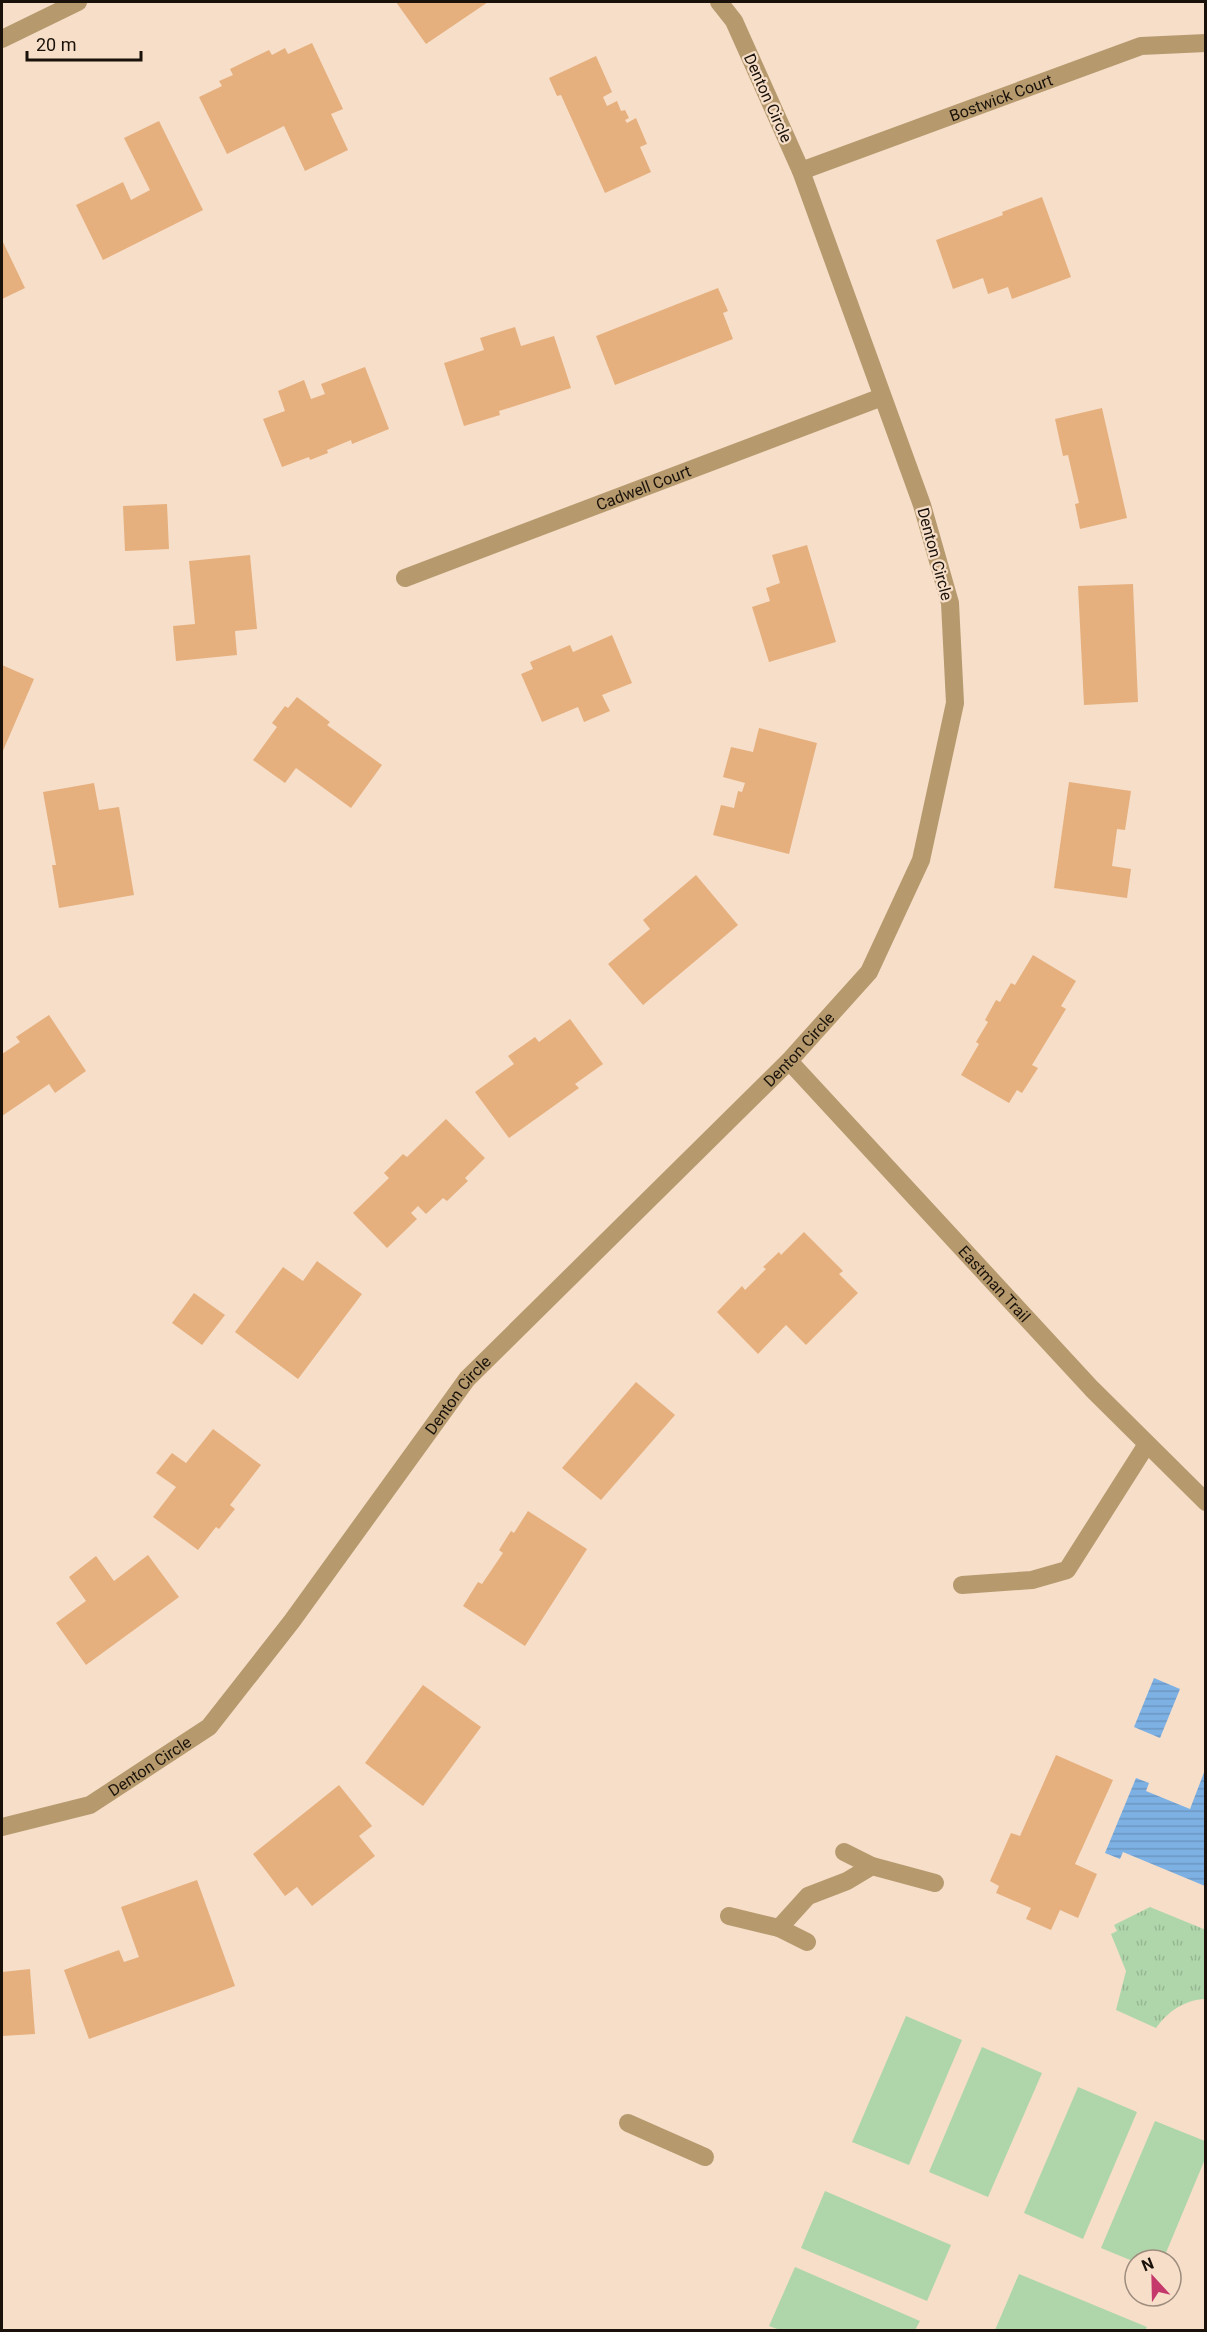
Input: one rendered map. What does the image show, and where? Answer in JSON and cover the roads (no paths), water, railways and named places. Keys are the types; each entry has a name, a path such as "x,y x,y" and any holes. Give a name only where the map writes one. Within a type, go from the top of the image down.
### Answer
{"street":[{"path":"2,39 78,2"},
{"name":"Denton Circle","path":"2,1827 90,1805 209,1727 292,1621 467,1380 789,1061 869,972 921,861 955,703 950,603 922,505 801,171 734,21 719,2"},
{"name":"Bostwick Court","path":"801,171 1141,46 1206,43"},
{"name":"Cadwell Court","path":"405,578 882,397"},
{"name":"Eastman Trail","path":"789,1061 1092,1389 1206,1502"},
{"path":"962,1585 1032,1580 1067,1570 1147,1444"},
{"path":"844,1852 872,1866 935,1883"},
{"path":"779,1928 808,1896 848,1881 872,1866"},
{"path":"729,1916 779,1928 807,1942"},
{"path":"628,2123 705,2157"}],"water":[{"path":"1154,1678 1180,1689 1160,1738 1134,1727"},
{"path":"1205,1770 1205,1886 1123,1852 1120,1859 1105,1853 1136,1778 1149,1783 1146,1791 1190,1809"}]}
